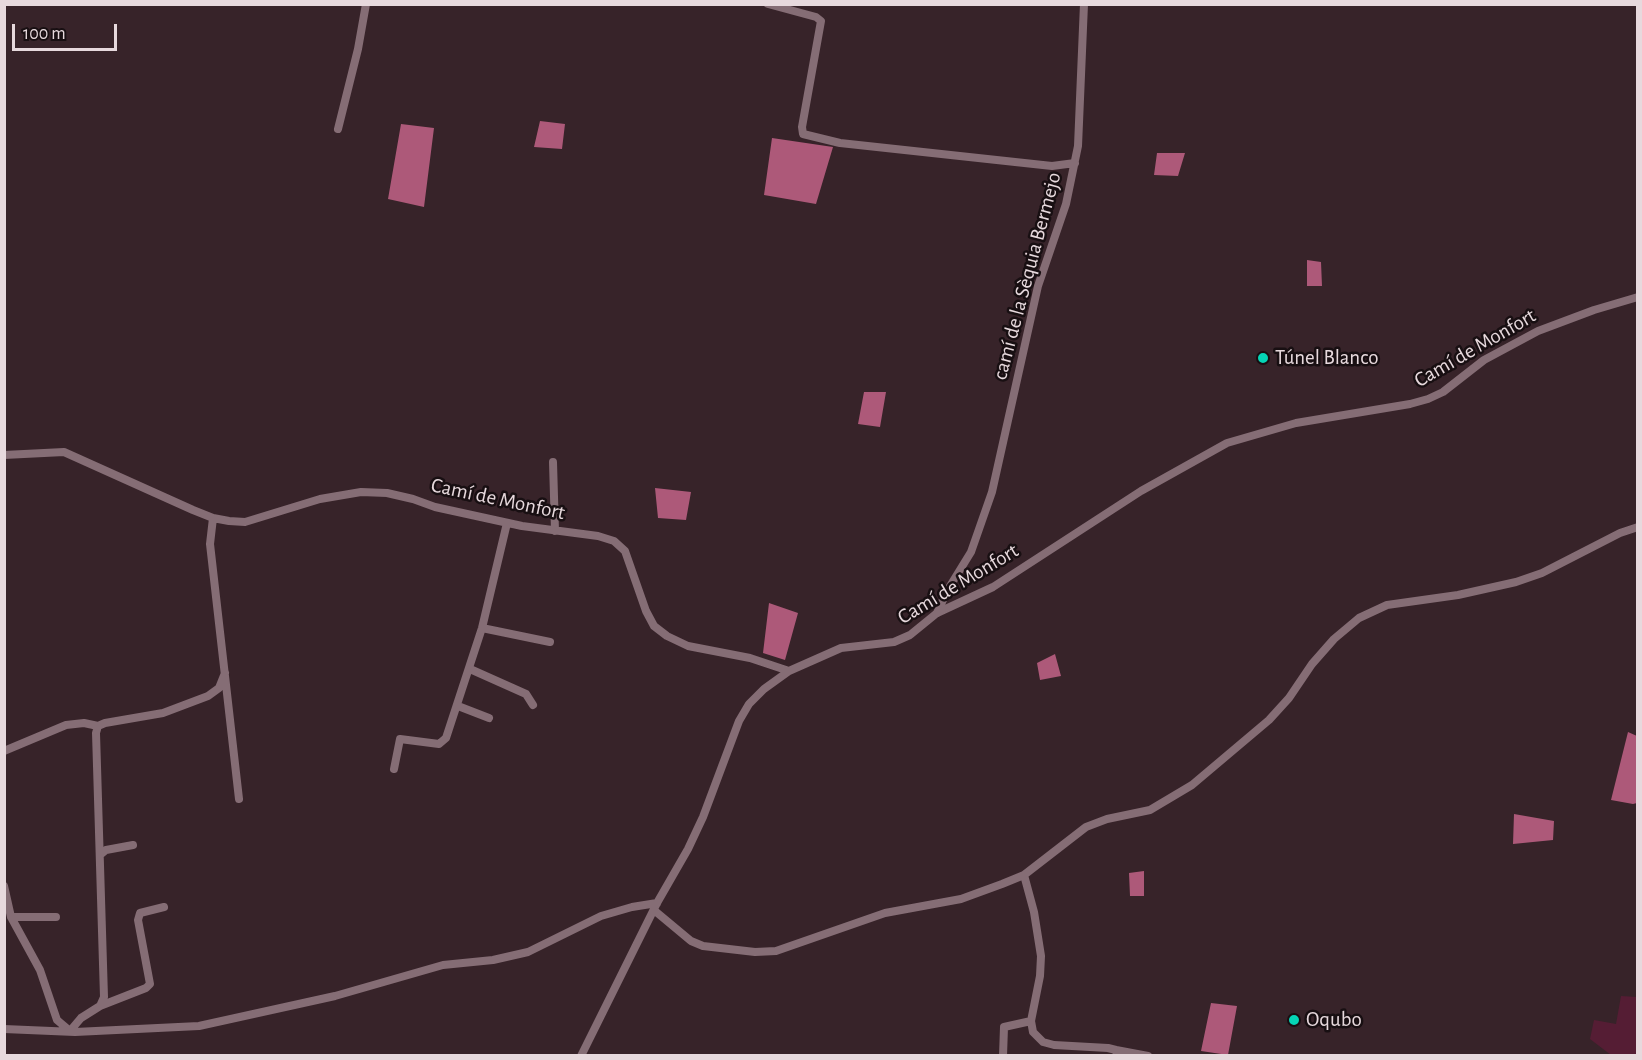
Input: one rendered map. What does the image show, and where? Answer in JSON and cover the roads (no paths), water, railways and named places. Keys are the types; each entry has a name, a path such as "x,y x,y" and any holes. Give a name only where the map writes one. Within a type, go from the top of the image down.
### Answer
{"street":[{"path":"338,129 358,49 366,4"},
{"path":"768,4 816,17 821,21 802,127 803,134 840,143 1052,166 1075,163"},
{"name":"camí de la Sèquia Bermejo","path":"937,613 947,591 971,552 992,492 1038,286 1066,204 1078,146 1084,4"},
{"name":"Camí de Monfort","path":"4,455 64,452 213,518 245,522 320,499 361,492 387,493 435,507 507,523 598,536 614,541 625,551 646,611 654,626 667,636 688,646 750,658 789,670 842,648 894,642 910,635 937,613 993,587 1133,495 1227,442 1296,423 1428,399 1443,392 1484,360 1538,331 1594,310 1638,297"},
{"path":"553,462 555,531"},
{"path":"213,518 210,544 238,799"},
{"path":"394,769 399,739 439,744 446,738 482,628 507,523"},
{"path":"4,1029 70,1031 165,1029 220,1022 335,996 443,965 493,960 528,952 601,916 632,907 656,907 691,941 703,946 755,952 776,951 885,913 960,899 1024,875 1086,827 1107,819 1150,810 1192,785 1269,720 1289,698 1312,664 1334,639 1359,618 1387,605 1458,595 1516,582 1542,573 1610,537 1638,527"},
{"path":"482,628 550,642"},
{"path":"470,669 526,694 533,705"},
{"path":"581,1056 625,965 688,849 703,817 739,721 749,704 789,670"},
{"path":"4,751 66,725 84,723 98,726 163,713 208,696 219,688 225,673"},
{"path":"458,706 489,718"},
{"path":"98,726 96,733 104,997 100,1006"},
{"path":"100,855 106,850 133,845"},
{"path":"1024,875 1034,912 1041,956 1040,976 1031,1021 1033,1032 1044,1042 1054,1046 1108,1048 1117,1053 1148,1056"},
{"path":"4,886 11,917 40,970 57,1020 70,1031"},
{"path":"70,1031 81,1018 100,1006 146,988 150,984 138,920 140,913 164,907"},
{"path":"11,917 56,917"},
{"path":"1003,1056 1004,1027 1031,1021"}],"place":[{"name":"Túnel Blanco","path":"1263,358"},
{"name":"Oqubo","path":"1294,1020"}]}
